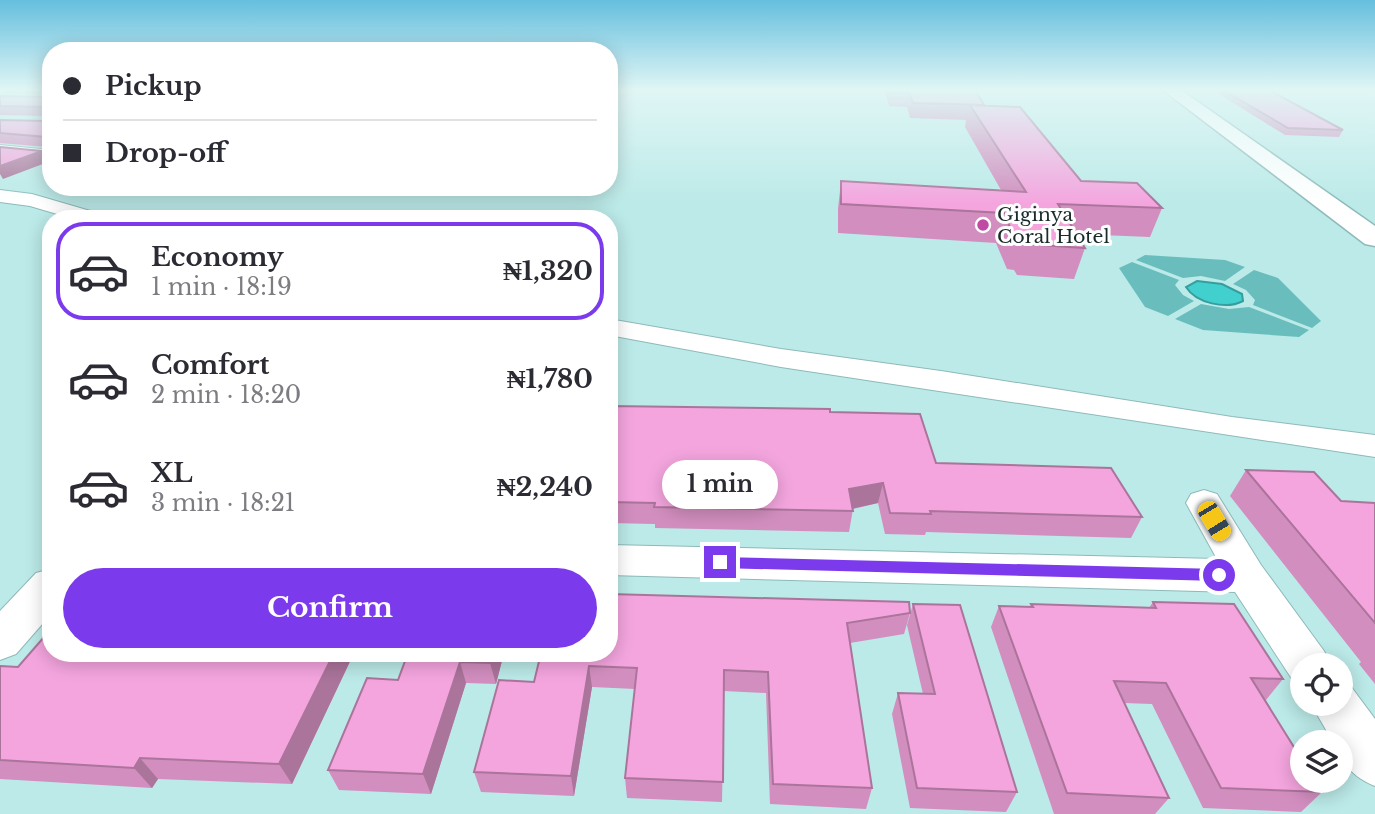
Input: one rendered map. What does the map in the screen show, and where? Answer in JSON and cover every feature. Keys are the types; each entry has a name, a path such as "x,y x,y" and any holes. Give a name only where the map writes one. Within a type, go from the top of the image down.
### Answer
{"main road":[{"path":"1226,128 1375,238"},
{"path":"1233,128 1375,220"}],"street":[{"path":"0,150 42,154"},
{"path":"0,196 32,200 66,210"},
{"path":"32,200 42,196"},
{"path":"618,329 781,358 941,380 1231,427 1375,446"},
{"path":"1204,503 1247,576 1300,653"},
{"path":"618,560 1247,576"},
{"path":"0,641 42,595"},
{"path":"1343,716 1375,761"}],"shaded area":[{"path":"1145,255 1225,260 1245,267 1225,281 1201,276 1183,278 1136,260"},
{"path":"1132,262 1179,280 1175,285 1183,295 1194,301 1168,316 1145,307 1119,268"},
{"path":"1254,270 1278,278 1321,321 1312,328 1253,305 1255,300 1246,290 1233,284"},
{"path":"1197,281 1222,284 1242,294 1243,301 1220,305 1204,301 1186,287"},
{"path":"1201,304 1229,309 1249,307 1309,330 1299,337 1203,330 1175,319"}],"building":[{"path":"0,128 42,128 42,137 0,133"},
{"path":"985,128 1037,128 1081,181 1137,183 1162,208 1058,204 1085,248 1026,244 1023,239 1015,239 1004,213 841,204 841,181 1026,192"},
{"path":"1288,128 1339,128 1343,130"},
{"path":"0,147 42,151 0,166"},
{"path":"618,406 830,409 830,412 920,414 936,463 1111,468 1142,517 930,511 931,514 890,513 883,483 849,489 853,511 654,507 655,503 618,502"},
{"path":"1246,470 1314,472 1341,501 1375,503 1375,623"},
{"path":"618,594 909,602 910,613 847,623 872,788 773,784 768,672 724,670 723,782 625,778 637,668 589,666 571,776 474,772 499,680 534,682 539,662 618,662"},
{"path":"1153,602 1234,604 1283,679 1251,678 1290,741 1290,791 1221,788 1166,683 1114,681 1169,798 1067,793 999,606 1033,607 1031,604 1156,608"},
{"path":"913,604 960,605 1017,792 917,788 898,693 935,694"},
{"path":"42,639 42,662 330,662 279,764 140,758 134,768 0,760 0,666 18,667"},
{"path":"405,662 460,662 423,774 328,770 367,678 398,680"}],"place":[{"name":"Giginya Coral Hotel","path":"983,225"}],"route":[{"path":"720,562 1219,575"}]}
